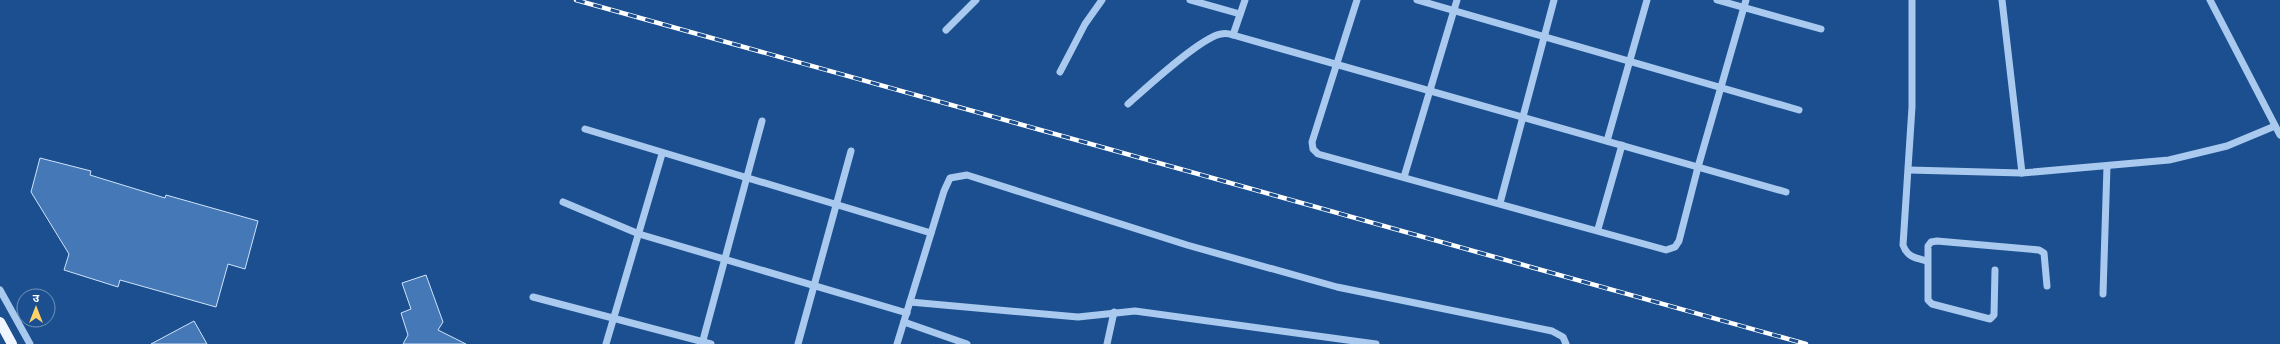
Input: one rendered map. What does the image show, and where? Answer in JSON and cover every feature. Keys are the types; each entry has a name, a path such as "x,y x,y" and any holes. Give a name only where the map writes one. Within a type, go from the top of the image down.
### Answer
{"main road":[{"path":"0,322 12,344"}],"street":[{"path":"946,30 976,0"},
{"path":"1060,72 1085,24 1102,0"},
{"path":"1190,0 1240,14"},
{"path":"1233,34 1245,0"},
{"path":"1357,0 1312,142 1313,149 1318,154 1598,229 1666,250 1675,247 1679,241 1698,167 1746,0"},
{"path":"1417,0 1799,110"},
{"path":"1404,177 1457,0"},
{"path":"1500,203 1554,0"},
{"path":"1607,141 1647,0"},
{"path":"1717,0 1821,29"},
{"path":"1912,0 1912,107 1903,245 1906,252 1910,256 1927,261"},
{"path":"2002,0 2022,173"},
{"path":"2210,0 2280,135"},
{"path":"1128,104 1183,57 1207,40 1220,34 1233,34 1786,192"},
{"path":"702,343 762,121"},
{"path":"1909,170 2022,173 2107,166 2183,157 2227,146 2275,126"},
{"path":"585,130 931,233"},
{"path":"1598,229 1622,145"},
{"path":"798,344 851,151"},
{"path":"606,344 662,154"},
{"path":"2103,294 2107,166"},
{"path":"897,344 944,191 950,178 967,175 1187,245 1337,287 1552,331 1563,337 1566,344"},
{"path":"563,202 639,234 907,313"},
{"path":"1995,270 1994,316 1990,319 1932,304 1928,300 1928,246 1931,242 1937,241 2039,250 2044,253 2046,258 2047,286"},
{"path":"0,290 30,344"},
{"path":"534,297 702,343 711,344"},
{"path":"910,302 1078,317 1114,312 1135,311 1376,344"},
{"path":"1107,344 1114,312"},
{"path":"904,322 967,344"}],"building":[{"path":"40,158 91,171 90,175 165,198 166,195 258,221 245,269 228,264 216,307 120,280 118,287 64,270 69,254 31,192"},
{"path":"426,275 443,322 438,330 466,344 403,344 408,335 401,313 411,309 402,283"},
{"path":"194,321 207,344 151,344"}],"railway":[{"path":"576,0 1806,344"}]}
